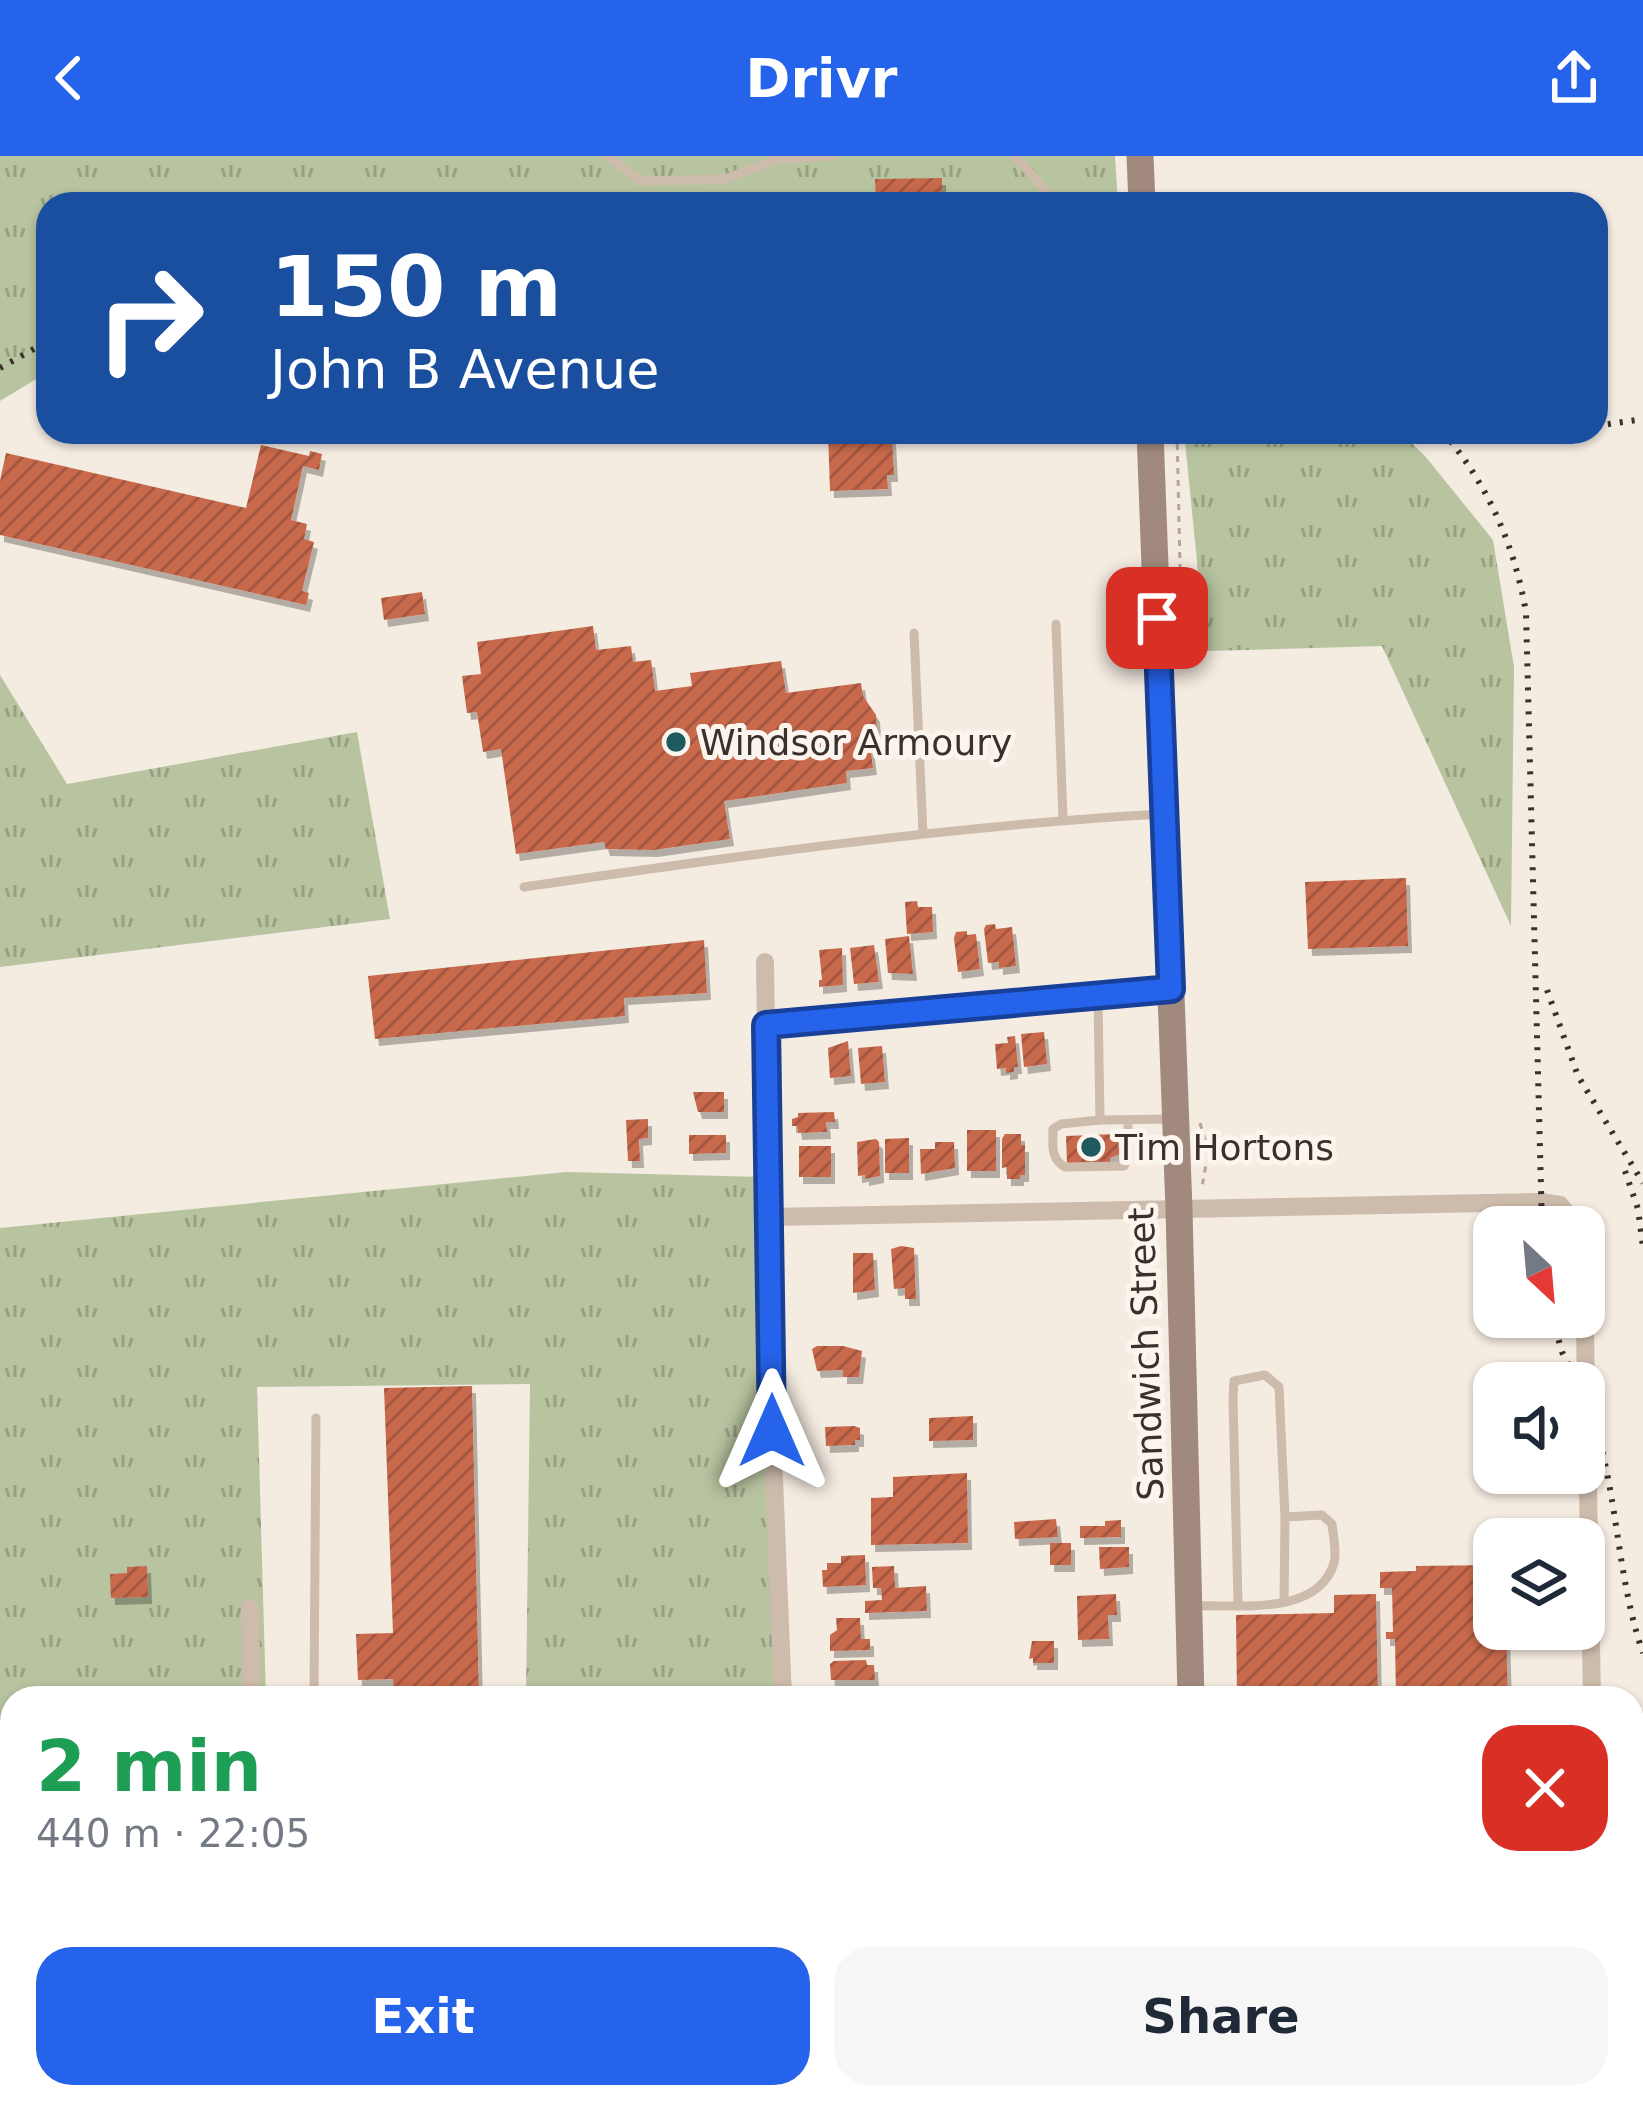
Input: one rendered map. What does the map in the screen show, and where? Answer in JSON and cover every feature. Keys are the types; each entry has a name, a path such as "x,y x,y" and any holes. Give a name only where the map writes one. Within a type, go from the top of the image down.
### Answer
{"main road":[{"path":"1140,156 1142,192"},
{"name":"Sandwich Street","path":"1150,444 1179,1209 1191,1686"}],"street":[{"path":"765,962 772,1431 783,1686"},
{"path":"766,1025 1171,989"},
{"path":"770,1217 1541,1202 1561,1206"},
{"path":"1585,1338 1592,1686"},
{"path":"250,1608 252,1686"}],"lane":[{"path":"608,156 640,181 725,179 779,159 832,156"},
{"path":"1015,156 1048,192"},
{"path":"1056,624 1063,820"},
{"path":"914,633 923,833"},
{"path":"524,887 923,833 1164,814"},
{"path":"1098,995 1100,1120"},
{"path":"1128,1120 1124,1166 1065,1167 1053,1156 1053,1129 1061,1124 1100,1120 1175,1119"},
{"path":"1238,1604 1234,1381 1264,1375 1279,1387 1284,1602"},
{"path":"314,1686 316,1418"},
{"path":"1189,1606 1297,1601 1320,1585 1334,1562 1332,1524 1322,1515 1285,1516"}],"green space":[{"path":"0,156 1115,156 1117,192 36,192 36,379 0,401"},
{"path":"1185,444 1412,444 1493,540 1514,667 1511,926 1382,646 1206,651"},
{"path":"0,675 67,784 357,732 390,919 0,967"},
{"path":"566,1172 767,1177 778,1686 526,1686 530,1384 257,1387 266,1686 0,1686 0,1228"}],"building":[{"path":"942,178 942,192 876,192 875,179"},
{"path":"828,444 892,444 894,475 887,475 888,489 830,491"},
{"path":"261,445 309,456 310,451 322,454 319,470 303,466 291,520 307,524 304,539 314,542 302,591 309,593 306,605 0,535 0,481 6,453 246,508"},
{"path":"422,592 425,614 384,620 381,598"},
{"name":"Windsor Armoury","path":"593,626 596,650 631,646 633,662 651,660 655,691 692,686 690,673 781,661 786,693 861,683 863,696 876,715 877,730 870,745 873,768 846,771 847,783 724,801 730,839 654,850 606,849 604,842 516,854 501,749 483,752 477,712 467,713 462,676 481,674 477,642"},
{"path":"1406,878 1408,946 1308,949 1305,882"},
{"path":"917,901 918,907 932,907 933,932 907,934 905,902"},
{"path":"995,924 996,929 1012,927 1016,966 999,968 999,962 988,963 984,929"},
{"path":"967,931 967,935 976,934 980,969 958,972 954,938 956,932"},
{"path":"909,936 913,974 888,973 885,939"},
{"path":"704,940 707,993 624,998 625,1016 375,1039 368,976"},
{"path":"874,945 879,982 854,984 850,948"},
{"path":"842,948 843,985 819,987 819,950"},
{"path":"1044,1032 1047,1064 1024,1067 1021,1034"},
{"path":"1015,1036 1018,1067 1006,1073 1006,1068 997,1069 995,1044 1008,1043 1007,1037"},
{"path":"848,1041 851,1076 830,1078 828,1048"},
{"path":"882,1046 885,1082 861,1084 858,1048"},
{"path":"693,1092 724,1092 724,1112 698,1112"},
{"path":"834,1112 835,1122 826,1122 827,1132 798,1133 797,1126 792,1126 798,1113"},
{"path":"648,1119 648,1138 639,1139 640,1161 628,1161 626,1120"},
{"path":"967,1130 996,1130 996,1171 967,1171"},
{"path":"1005,1134 1021,1134 1021,1145 1025,1145 1025,1175 1020,1179 1007,1179 1007,1167 1002,1168"},
{"path":"1116,1134 1120,1154 1110,1162 1067,1163 1066,1136"},
{"path":"689,1135 726,1135 726,1153 689,1154"},
{"path":"909,1138 909,1173 885,1173 885,1139"},
{"path":"876,1139 880,1176 865,1179 865,1175 858,1176 857,1142"},
{"path":"935,1142 954,1142 955,1168 921,1174 920,1149 935,1149"},
{"path":"799,1146 831,1146 831,1177 799,1177"},
{"path":"914,1248 916,1299 905,1299 905,1288 894,1289 891,1249"},
{"path":"853,1253 873,1253 875,1290 853,1293"},
{"path":"812,1349 862,1351 859,1377 843,1377 843,1370 817,1371"},
{"path":"472,1386 479,1686 393,1686 393,1679 358,1680 356,1634 393,1633 384,1388"},
{"path":"973,1416 973,1440 929,1441 929,1418"},
{"path":"825,1427 860,1428 855,1445 826,1446"},
{"path":"967,1473 968,1543 871,1545 871,1498 893,1497 893,1477"},
{"path":"1056,1519 1058,1537 1015,1539 1014,1522"},
{"path":"1121,1520 1121,1537 1080,1538 1080,1526 1105,1526 1105,1521"},
{"path":"1050,1543 1071,1543 1071,1565 1050,1565"},
{"path":"1099,1547 1129,1547 1129,1567 1100,1569"},
{"path":"865,1555 866,1585 823,1587 822,1570 827,1570 827,1563 841,1563 841,1556"},
{"path":"1473,1565 1473,1650 1507,1650 1508,1686 1396,1686 1395,1639 1386,1639 1386,1632 1393,1632 1392,1588 1380,1588 1380,1572 1416,1571 1416,1566"},
{"path":"147,1566 148,1597 111,1598 110,1574"},
{"path":"894,1566 895,1588 926,1586 927,1611 865,1613 865,1601 882,1600 881,1588 873,1588 872,1567"},
{"path":"1116,1594 1117,1615 1108,1615 1109,1639 1078,1640 1077,1596"},
{"path":"1376,1594 1378,1686 1237,1686 1236,1615 1334,1613 1334,1595"},
{"path":"836,1618 860,1618 861,1639 870,1639 870,1650 830,1651"},
{"path":"1032,1641 1054,1641 1054,1663 1029,1659"},
{"path":"866,1660 867,1665 874,1665 875,1680 831,1680 834,1661"}],"railway":[{"path":"0,368 36,348"},
{"path":"1608,424 1643,419"},
{"path":"1452,444 1497,516 1526,612 1541,1206"},
{"path":"1547,990 1578,1076 1643,1183"},
{"path":"1625,1171 1638,1209 1643,1247"},
{"path":"1558,1338 1567,1362"},
{"path":"1605,1465 1626,1589 1643,1653"}],"place":[{"name":"Windsor Armoury","path":"676,742"},
{"name":"Tim Hortons","path":"1091,1147"}],"route":[{"path":"772,1431 766,1025 1171,989 1157,618"}]}
